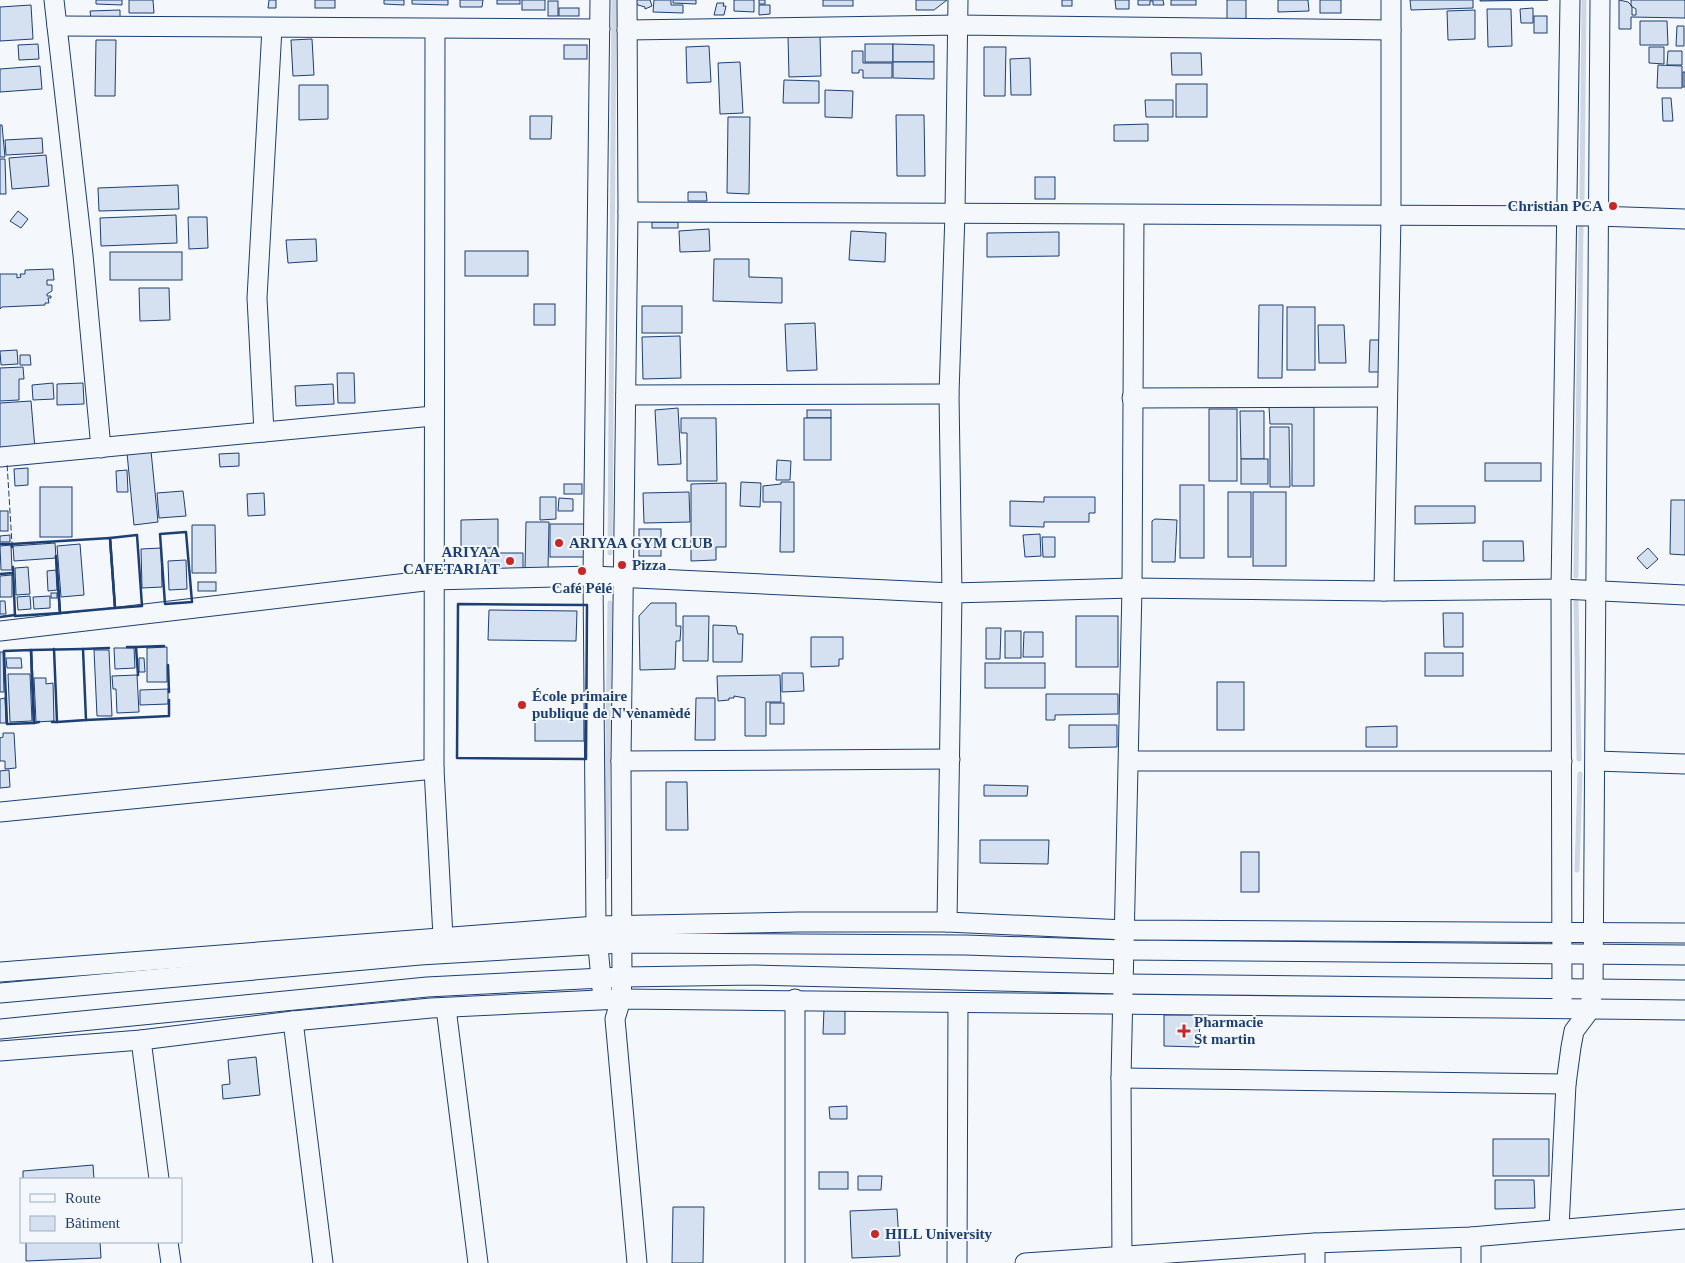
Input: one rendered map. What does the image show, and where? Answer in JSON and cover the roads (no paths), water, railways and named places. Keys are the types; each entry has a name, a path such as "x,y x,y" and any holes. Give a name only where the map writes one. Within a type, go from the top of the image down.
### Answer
{"street":[{"path":"54,0 83,254 101,448"},
{"path":"600,0 593,576 596,935 600,978 612,999 615,1019 637,1263"},
{"path":"612,999 622,977 621,761 628,212 628,0"},
{"path":"947,922 952,592 949,394 955,213 958,0"},
{"path":"1384,591 1386,397 1391,215 1391,0"},
{"path":"1570,0 1565,217 1561,589 1562,989 1563,1010 1574,1031"},
{"path":"1559,1228 1566,1084 1574,1031 1589,1010 1593,990 1598,591 1597,216 1600,0"},
{"path":"627,30 958,25 1391,30"},
{"path":"57,26 436,30 600,29"},
{"path":"264,432 257,298 272,28"},
{"path":"436,30 432,580 434,770 443,937"},
{"path":"628,212 955,213 1134,216 1597,216 1685,219"},
{"path":"1122,1259 1121,1078 1126,930 1132,588 1134,216"},
{"path":"626,395 949,394"},
{"path":"1132,398 1386,397"},
{"path":"0,457 433,416"},
{"path":"0,631 432,580 593,576 952,592 1132,588 1384,591 1561,589 1685,595"},
{"path":"621,761 950,759"},
{"path":"1129,761 1562,761"},
{"path":"1596,761 1685,764"},
{"path":"0,812 434,770"},
{"path":"621,935 799,922 947,922 1126,930 1685,932"},
{"path":"0,994 420,955 596,935"},
{"path":"0,972 443,937 596,935 1125,950 1592,956 1685,955"},
{"path":"0,1029 427,987 622,977 755,975 1123,984 1685,990"},
{"path":"0,1051 141,1040 293,1021 446,1008 612,999 795,999 958,1003 1685,1010"},
{"path":"795,999 795,1263"},
{"path":"957,1263 958,1003"},
{"path":"446,1008 478,1263"},
{"path":"293,1021 323,1263"},
{"path":"141,1040 159,1178"},
{"path":"1121,1078 1566,1084"},
{"path":"1025,1263 1122,1259 1315,1243 1471,1237 1559,1228 1685,1219"},
{"path":"1471,1237 1471,1263"},
{"path":"168,1243 171,1263"},
{"path":"1315,1243 1315,1263"}],"waterway":[{"path":"610,553 614,0"},
{"path":"1582,200 1584,0"},
{"path":"1576,576 1581,227"},
{"path":"1576,601 1579,759"},
{"path":"606,877 610,603"},
{"path":"1577,870 1580,774"}],"place":[{"name":"Christian PCA","path":"1613,206"},
{"name":"ARIYAA GYM CLUB","path":"559,543"},
{"name":"ARIYAA CAFETARIAT","path":"510,561"},
{"name":"Pizza","path":"622,565"},
{"name":"Café Pélé","path":"582,571"},
{"name":"École primaire publique de N'vènamèdé","path":"522,705"},
{"name":"Pharmacie St martin","path":"1184,1031"},
{"name":"HILL University","path":"875,1234"}]}
